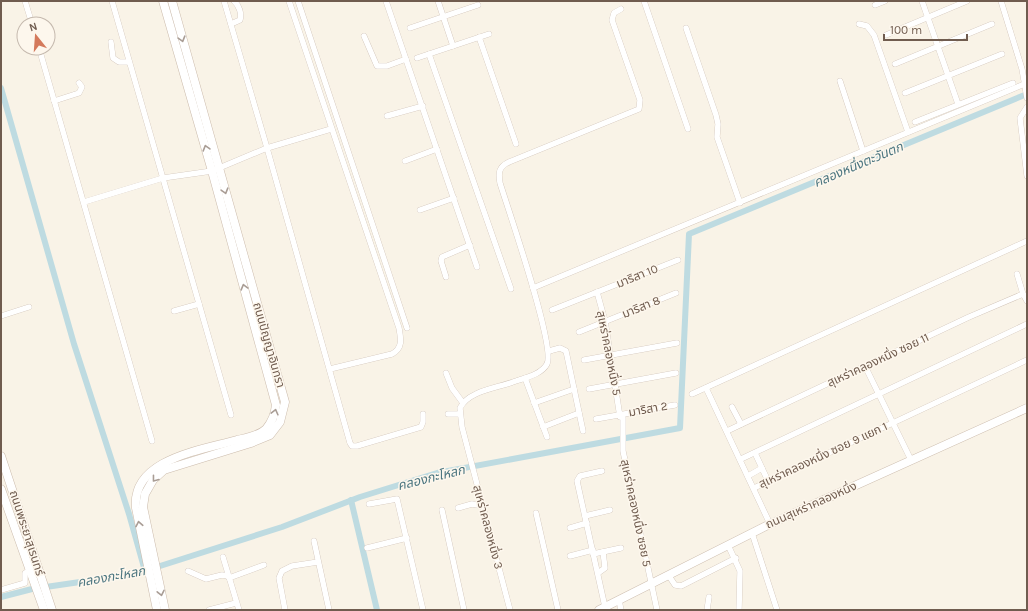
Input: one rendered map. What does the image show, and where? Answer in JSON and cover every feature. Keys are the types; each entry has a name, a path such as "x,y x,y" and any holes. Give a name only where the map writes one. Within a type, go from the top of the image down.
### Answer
{"street":[{"path":"25,1 30,16"},
{"path":"112,1 231,415"},
{"name":"ถนนปัญญาอินทรา","path":"157,610 143,500 157,475 164,470 181,463 261,440 270,435 280,422 284,412 285,402 163,1"},
{"name":"ถนนปัญญาอินทรา","path":"172,1 215,169"},
{"path":"225,1 350,443 352,446 421,427 423,422 423,414"},
{"path":"231,24 241,18 237,5 234,1"},
{"path":"288,1 399,328 401,346 392,354 330,369"},
{"path":"298,1 407,328"},
{"path":"386,1 477,267"},
{"path":"438,1 453,46"},
{"path":"644,1 688,129"},
{"path":"875,5 885,1"},
{"path":"922,1 958,104"},
{"path":"886,35 967,1"},
{"path":"1001,1 1026,85 1027,98"},
{"path":"410,28 478,5"},
{"path":"446,373 452,388 462,403 469,397 525,378 543,369 548,363 549,350 533,288 500,183 499,169 509,162 639,109 640,100 612,20 614,13 621,9"},
{"path":"859,24 867,26 874,35 908,132"},
{"path":"895,64 992,24"},
{"path":"686,28 716,115 718,124 717,138 740,203"},
{"path":"417,58 489,34"},
{"path":"364,36 377,66 387,66 406,59"},
{"path":"479,37 516,144"},
{"path":"111,42 113,58 119,62 129,62"},
{"path":"429,54 511,289"},
{"path":"905,93 1002,54"},
{"path":"41,56 152,440"},
{"path":"840,81 863,151"},
{"path":"914,122 1013,82"},
{"path":"54,101 79,93 82,90 79,83"},
{"path":"533,288 908,132 1026,85"},
{"path":"387,116 423,106"},
{"path":"1027,107 1020,118 1025,138 1027,176"},
{"path":"84,202 162,178 215,169 267,148 330,126 338,120"},
{"path":"334,137 343,134"},
{"path":"405,161 437,149"},
{"path":"420,210 454,198"},
{"path":"692,394 1027,241"},
{"path":"446,277 441,261 442,257 470,245"},
{"name":"มาริสา 10","path":"552,310 678,260"},
{"path":"1017,274 1023,294 1027,301"},
{"name":"สุเหร่าคลองหนึ่ง 5","path":"597,292 605,321 621,414 623,418 622,442"},
{"name":"มาริสา 8","path":"579,332 676,293"},
{"name":"สุเหร่าคลองหนึ่ง ซอย 11","path":"727,431 976,314 1023,294"},
{"path":"174,311 199,304"},
{"path":"1,316 29,307"},
{"path":"741,459 1027,324"},
{"path":"584,360 677,343"},
{"path":"549,350 560,348 566,351 583,431"},
{"name":"สุเหร่าคลองหนึ่ง ซอย 9 แยก 1","path":"754,488 1027,360"},
{"path":"865,366 911,460"},
{"path":"589,389 676,373"},
{"path":"525,378 547,437"},
{"path":"706,388 741,459 770,524"},
{"path":"534,404 574,389"},
{"name":"สุเหร่าคลองหนึ่ง 3","path":"462,403 460,414 470,462 510,610"},
{"name":"มาริสา 2","path":"596,419 675,405"},
{"path":"732,407 741,424"},
{"name":"ถนนสุเหร่าคลองหนึ่ง","path":"602,608 669,576 770,524 1027,408"},
{"path":"543,427 579,413"},
{"path":"448,414 460,414"},
{"name":"สุเหร่าคลองหนึ่ง ซอย 5","path":"622,442 657,610"},
{"path":"755,453 768,481"},
{"name":"ถนนพระยาสุเรนทร์","path":"1,456 42,576 44,610"},
{"path":"748,476 762,468"},
{"path":"602,471 580,476 578,478 598,573 602,608"},
{"name":"ถนนพระยาสุเรนทร์","path":"1,489 34,580 52,610"},
{"path":"369,504 397,499 424,610"},
{"path":"458,508 472,504 483,506"},
{"path":"442,510 464,610"},
{"path":"585,516 610,510"},
{"path":"536,513 558,610"},
{"path":"570,528 587,523"},
{"path":"752,533 776,610"},
{"path":"367,548 407,538"},
{"path":"314,541 329,610"},
{"path":"728,545 736,558 740,571 739,610"},
{"path":"570,556 621,548"},
{"path":"598,573 605,568 603,552"},
{"path":"223,557 239,610"},
{"path":"669,576 675,585 681,586 736,558"},
{"path":"285,610 280,578 282,571 292,566 318,562"},
{"path":"188,571 206,579 222,575 229,577 264,565"},
{"path":"1,590 25,583 25,573 30,570"},
{"name":"ถนนปัญญาอินทรา","path":"154,577 165,610"},
{"path":"707,610 709,597"},
{"path":"619,600 622,610"},
{"path":"209,610 236,602"}],"waterway":[{"path":"1,88 74,344 129,514 145,571"},
{"name":"คลองกะโหลก","path":"1,597 32,589 135,574 282,527 360,497 437,473 680,428 689,234 1027,94"},
{"path":"351,500 377,610"}],"water label":[{"name":"คลองหนึ่งตะวันตก","path":"858,164"}]}
